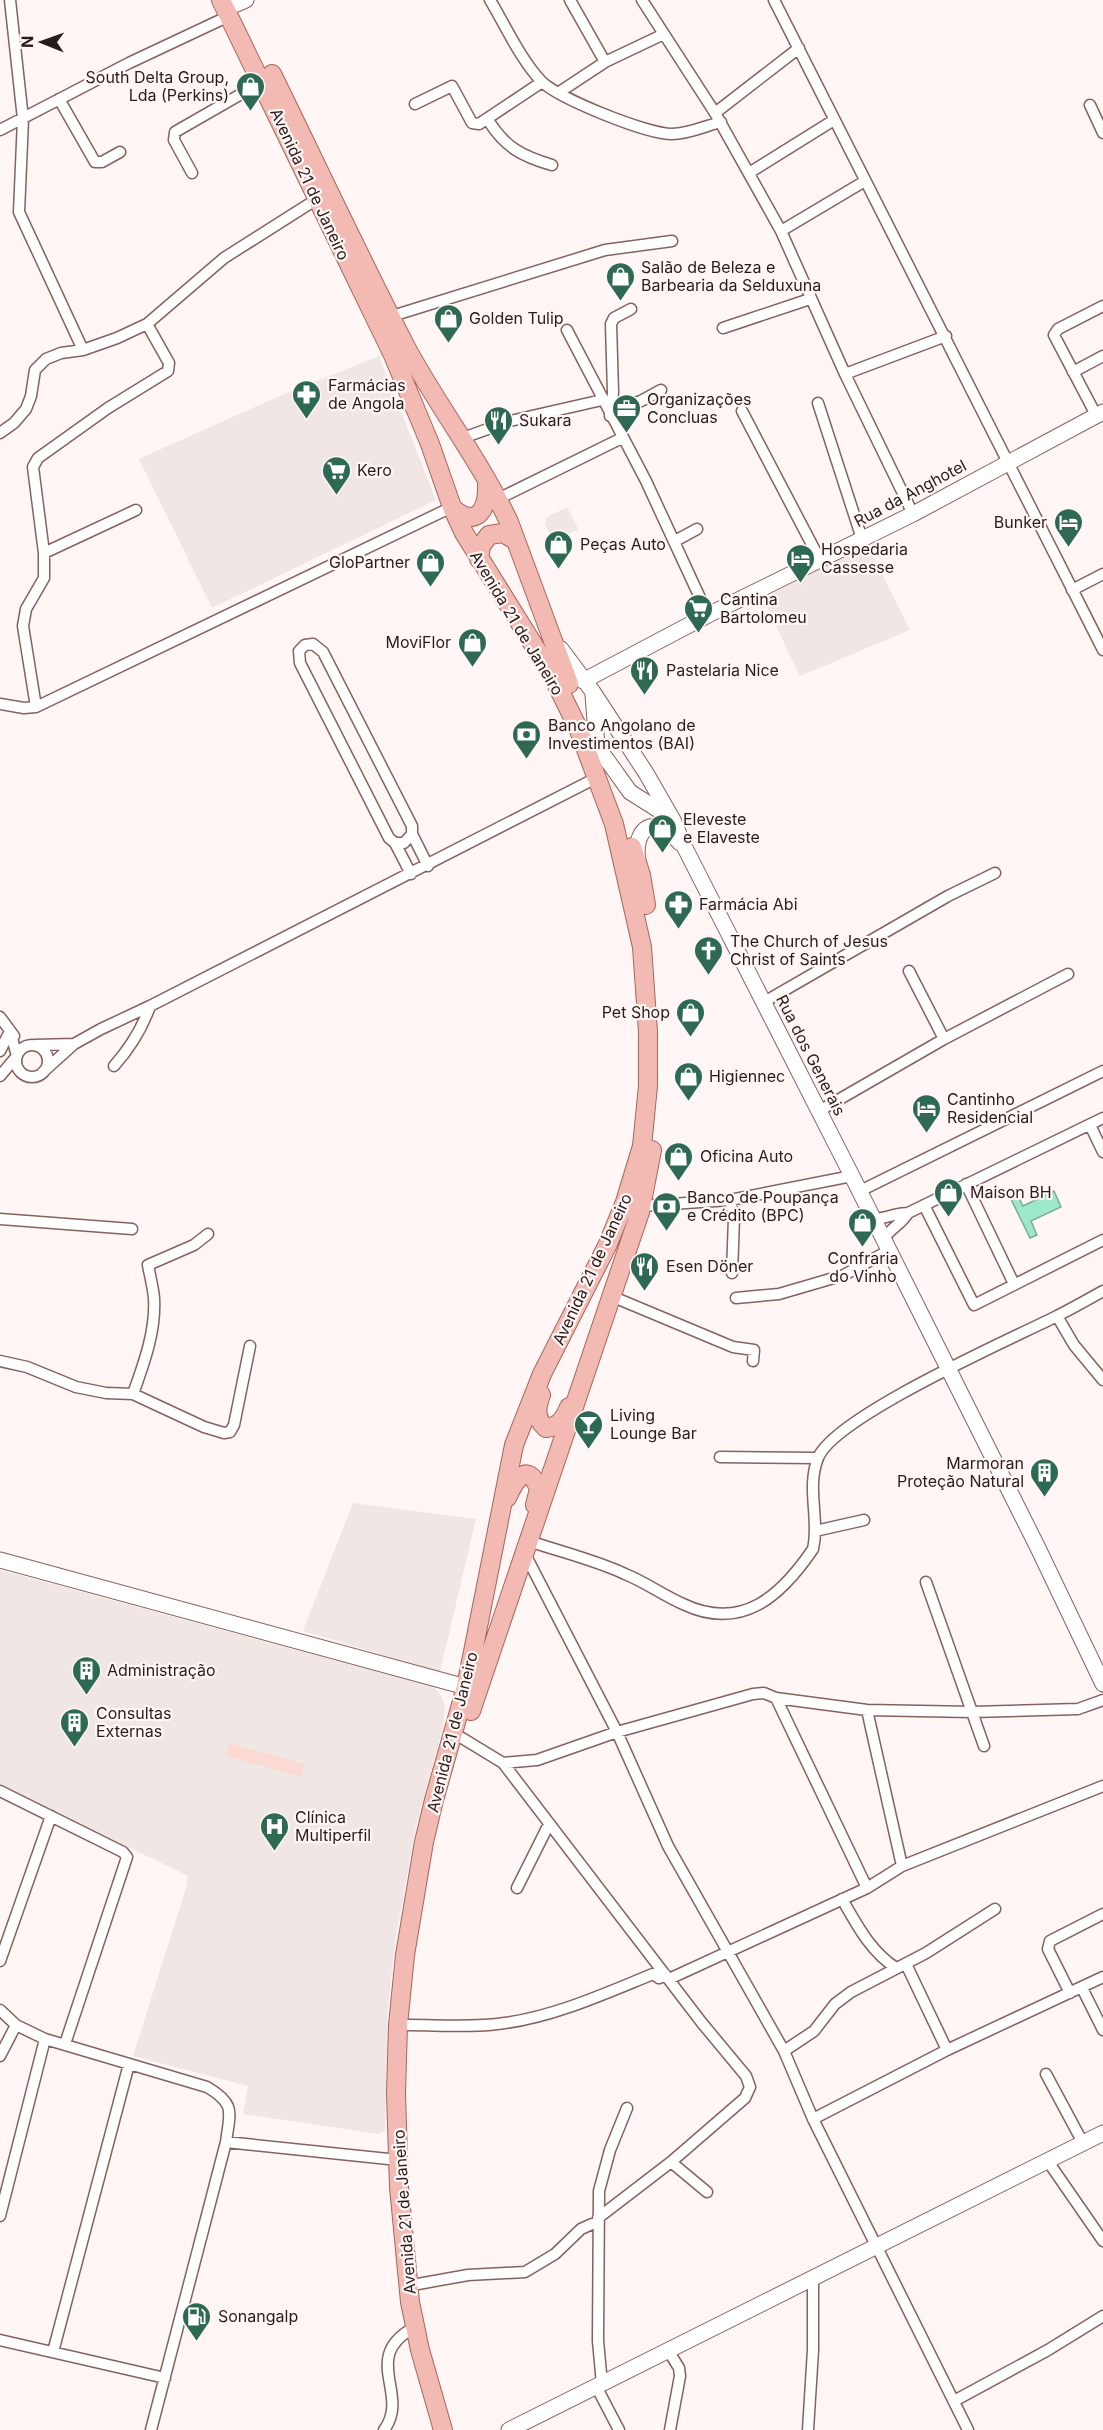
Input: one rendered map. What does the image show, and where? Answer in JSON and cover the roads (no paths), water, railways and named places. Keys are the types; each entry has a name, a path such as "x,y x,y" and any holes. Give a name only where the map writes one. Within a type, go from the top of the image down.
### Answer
{"main road":[{"name":"Avenida 21 de Janeiro","path":"233,4 262,82 402,374 452,507 479,559 551,673 578,728 615,824 642,947 648,1032 648,1086 642,1146 636,1173 607,1246 542,1374 514,1444 480,1655 462,1738 444,1803 416,1945 408,2025 405,2093 406,2186 418,2284 435,2378 453,2430"},
{"name":"Avenida 21 de Janeiro","path":"233,4 429,388 498,499 560,663 597,746 621,812 641,875 655,975 658,1094 642,1206 527,1548 466,1687 434,1800 416,1886 405,1955 398,2025 396,2094 398,2160 410,2302 443,2430"},
{"path":"452,507 464,516 477,515 483,511 487,500 487,483"},
{"path":"479,559 481,546 489,535 503,533 515,540"},
{"path":"581,1300 537,1404 539,1422 546,1428 554,1428 566,1415 609,1303"},
{"path":"523,1475 529,1476 539,1489 480,1655 504,1507 517,1478 523,1475"}],"street":[{"path":"10,0 22,119 19,212 83,350"},
{"path":"490,0 542,82 558,93 623,121 673,134 718,117 799,48"},
{"path":"570,0 605,62"},
{"path":"642,0 718,117 781,231 845,374 913,513"},
{"path":"774,0 1103,650"},
{"path":"0,130 233,4"},
{"path":"558,93 605,62 664,34"},
{"path":"192,173 174,140 175,132 262,82"},
{"path":"415,104 452,86 472,123 479,124 542,82"},
{"path":"59,99 95,162 102,162 120,152"},
{"path":"1090,105 1103,133"},
{"path":"488,120 506,144 535,160 552,165"},
{"path":"749,173 834,120"},
{"path":"781,231 865,180"},
{"path":"0,433 14,423 26,409 38,366 53,355 83,350 147,324 224,258 317,199"},
{"path":"392,316 605,250 672,241"},
{"path":"723,328 810,299"},
{"path":"1101,413 1073,372 1056,339 1055,332 1103,306"},
{"path":"611,413 614,396 612,321 631,309"},
{"path":"36,706 23,620 26,609 43,583 44,553 33,472 35,462 108,408 168,371 169,363 147,324"},
{"path":"567,330 646,481 708,615"},
{"path":"845,374 946,336"},
{"path":"1073,372 1103,356"},
{"path":"611,413 661,390"},
{"path":"460,439 510,421 602,400"},
{"path":"818,403 862,539"},
{"path":"742,411 820,560"},
{"name":"Rua da Anghotel","path":"588,686 605,669 913,513 1101,413"},
{"path":"498,499 622,438"},
{"path":"0,704 24,708 36,706 452,507"},
{"path":"44,553 136,510"},
{"path":"675,541 697,529"},
{"path":"1072,590 1103,574"},
{"name":"Rua dos Generais","path":"540,609 560,647 588,686 673,820 684,846 860,1191 1103,1684"},
{"path":"411,874 395,843 389,838 300,663 298,655 305,645 314,644 323,652 407,818 412,834 428,866"},
{"path":"588,686 597,746 630,792 673,820"},
{"path":"10,1031 17,1056 17,1066 24,1074 34,1076 43,1072 74,1044 101,1029 428,866 598,777"},
{"path":"641,875 636,849 638,837 647,829 657,827 666,830 684,846"},
{"path":"395,843 404,843 412,834"},
{"path":"764,1002 948,896 995,873"},
{"path":"909,971 944,1039"},
{"path":"819,1110 944,1039 1068,974"},
{"path":"114,1066 135,1039 150,1006"},
{"path":"0,1017 10,1031 30,1046 46,1053 47,1063 43,1072"},
{"path":"0,1051 10,1031"},
{"path":"0,1076 17,1056 30,1046 74,1044"},
{"path":"860,1191 1103,1071"},
{"path":"736,1298 779,1294 844,1275 886,1245 890,1229 903,1216 1103,1118"},
{"path":"1089,1125 1103,1152"},
{"path":"642,1206 730,1200 852,1176"},
{"path":"966,1184 1014,1284"},
{"path":"730,1200 734,1218 732,1273"},
{"path":"924,1204 974,1305 1103,1240"},
{"path":"872,1219 903,1216"},
{"path":"0,1219 132,1229"},
{"path":"133,1394 144,1364 152,1330 154,1298 148,1265 186,1249 208,1234"},
{"path":"527,1548 624,1573 685,1605 721,1613 742,1612 762,1605 813,1549 815,1531 813,1484 818,1458 828,1443 865,1415 948,1369 1103,1291"},
{"path":"609,1303 722,1343 754,1350 753,1361"},
{"path":"1057,1316 1074,1346 1103,1380"},
{"path":"0,1361 27,1367 76,1387 106,1393 133,1394 204,1427 224,1433 230,1432 234,1425 250,1346"},
{"path":"720,1457 818,1458"},
{"path":"815,1531 864,1520"},
{"path":"527,1548 617,1732 668,1846 784,2051 813,2119 968,2430"},
{"path":"0,1560 466,1687"},
{"path":"926,1582 984,1746"},
{"path":"503,1763 537,1760 617,1732 753,1694 764,1693 776,1698 867,1710 972,1713 1078,1709 1103,1700"},
{"path":"776,1698 867,1888"},
{"path":"867,1710 902,1866"},
{"path":"418,2284 484,2273 525,2272 555,2254 581,2229 598,2221 671,2162 745,2098 750,2087 746,2076 503,1763 462,1738"},
{"path":"408,2025 482,2025 522,2020 578,2003 653,1974 659,1978 667,1977 729,1952 867,1888 902,1866 1103,1786"},
{"path":"0,1791 123,1852 127,1857 65,2044"},
{"path":"0,1961 51,1816"},
{"path":"517,1888 549,1824"},
{"path":"842,1899 868,1942 887,1962 901,1966 947,2050"},
{"path":"784,2051 814,2031 835,2004 851,1992 901,1966 995,1909"},
{"path":"1070,1993 1048,1949 1048,1944 1103,1914"},
{"path":"813,2119 947,2050 1103,1977"},
{"path":"1082,1988 1103,2030"},
{"path":"0,2010 16,2025 45,2039 207,2087 227,2102 230,2112 226,2142 151,2430"},
{"path":"0,2056 16,2025"},
{"path":"0,2216 45,2039"},
{"path":"53,2352 129,2064"},
{"path":"1046,2074 1083,2143"},
{"path":"619,2430 599,2385 598,2221 599,2191 604,2171 627,2108"},
{"path":"509,2430 1103,2133"},
{"path":"226,2142 398,2160"},
{"path":"1047,2160 1103,2241"},
{"path":"671,2162 707,2192"},
{"path":"808,2430 813,2350 813,2279"},
{"path":"954,2401 1048,2350 1103,2316"},
{"path":"384,2430 393,2412 388,2358 394,2342 401,2335 415,2328"},
{"path":"0,2340 165,2378"},
{"path":"668,2350 679,2368 680,2376 670,2430"}],"place":[{"name":"South Delta Group, Lda (Perkins)","path":"250,112"},
{"name":"Salão de Beleza e Barbearia da Selduxuna","path":"620,302"},
{"name":"Golden Tulip","path":"448,344"},
{"name":"Farmácias de Angola","path":"307,420"},
{"name":"Organizações Concluas","path":"626,434"},
{"name":"Sukara","path":"498,446"},
{"name":"Kero","path":"336,496"},
{"name":"Bunker","path":"1068,548"},
{"name":"Peças Auto","path":"559,570"},
{"name":"Hospedaria Cassesse","path":"800,584"},
{"name":"GloPartner","path":"431,588"},
{"name":"Cantina Bartolomeu","path":"699,634"},
{"name":"MoviFlor","path":"472,668"},
{"name":"Pastelaria Nice","path":"645,696"},
{"name":"Banco Angolano de Investimentos (BAI)","path":"527,760"},
{"name":"Eleveste e Elaveste","path":"662,854"},
{"name":"Farmácia Abi","path":"678,930"},
{"name":"The Church of Jesus Christ of Saints","path":"709,976"},
{"name":"Pet Shop","path":"691,1038"},
{"name":"Higiennec","path":"688,1102"},
{"name":"Cantinho Residencial","path":"926,1134"},
{"name":"Oficina Auto","path":"679,1182"},
{"name":"Maison BH","path":"949,1218"},
{"name":"Banco de Poupança e Crédito (BPC)","path":"666,1232"},
{"name":"Confraria do Vinho","path":"863,1248"},
{"name":"Esen Döner","path":"645,1292"},
{"name":"Living Lounge Bar","path":"589,1450"},
{"name":"Marmoran Proteção Natural","path":"1045,1498"},
{"name":"Administração","path":"86,1696"},
{"name":"Consultas Externas","path":"75,1748"},
{"name":"Clínica Multiperfil","path":"274,1852"},
{"name":"Sonangalp","path":"197,2342"}]}
